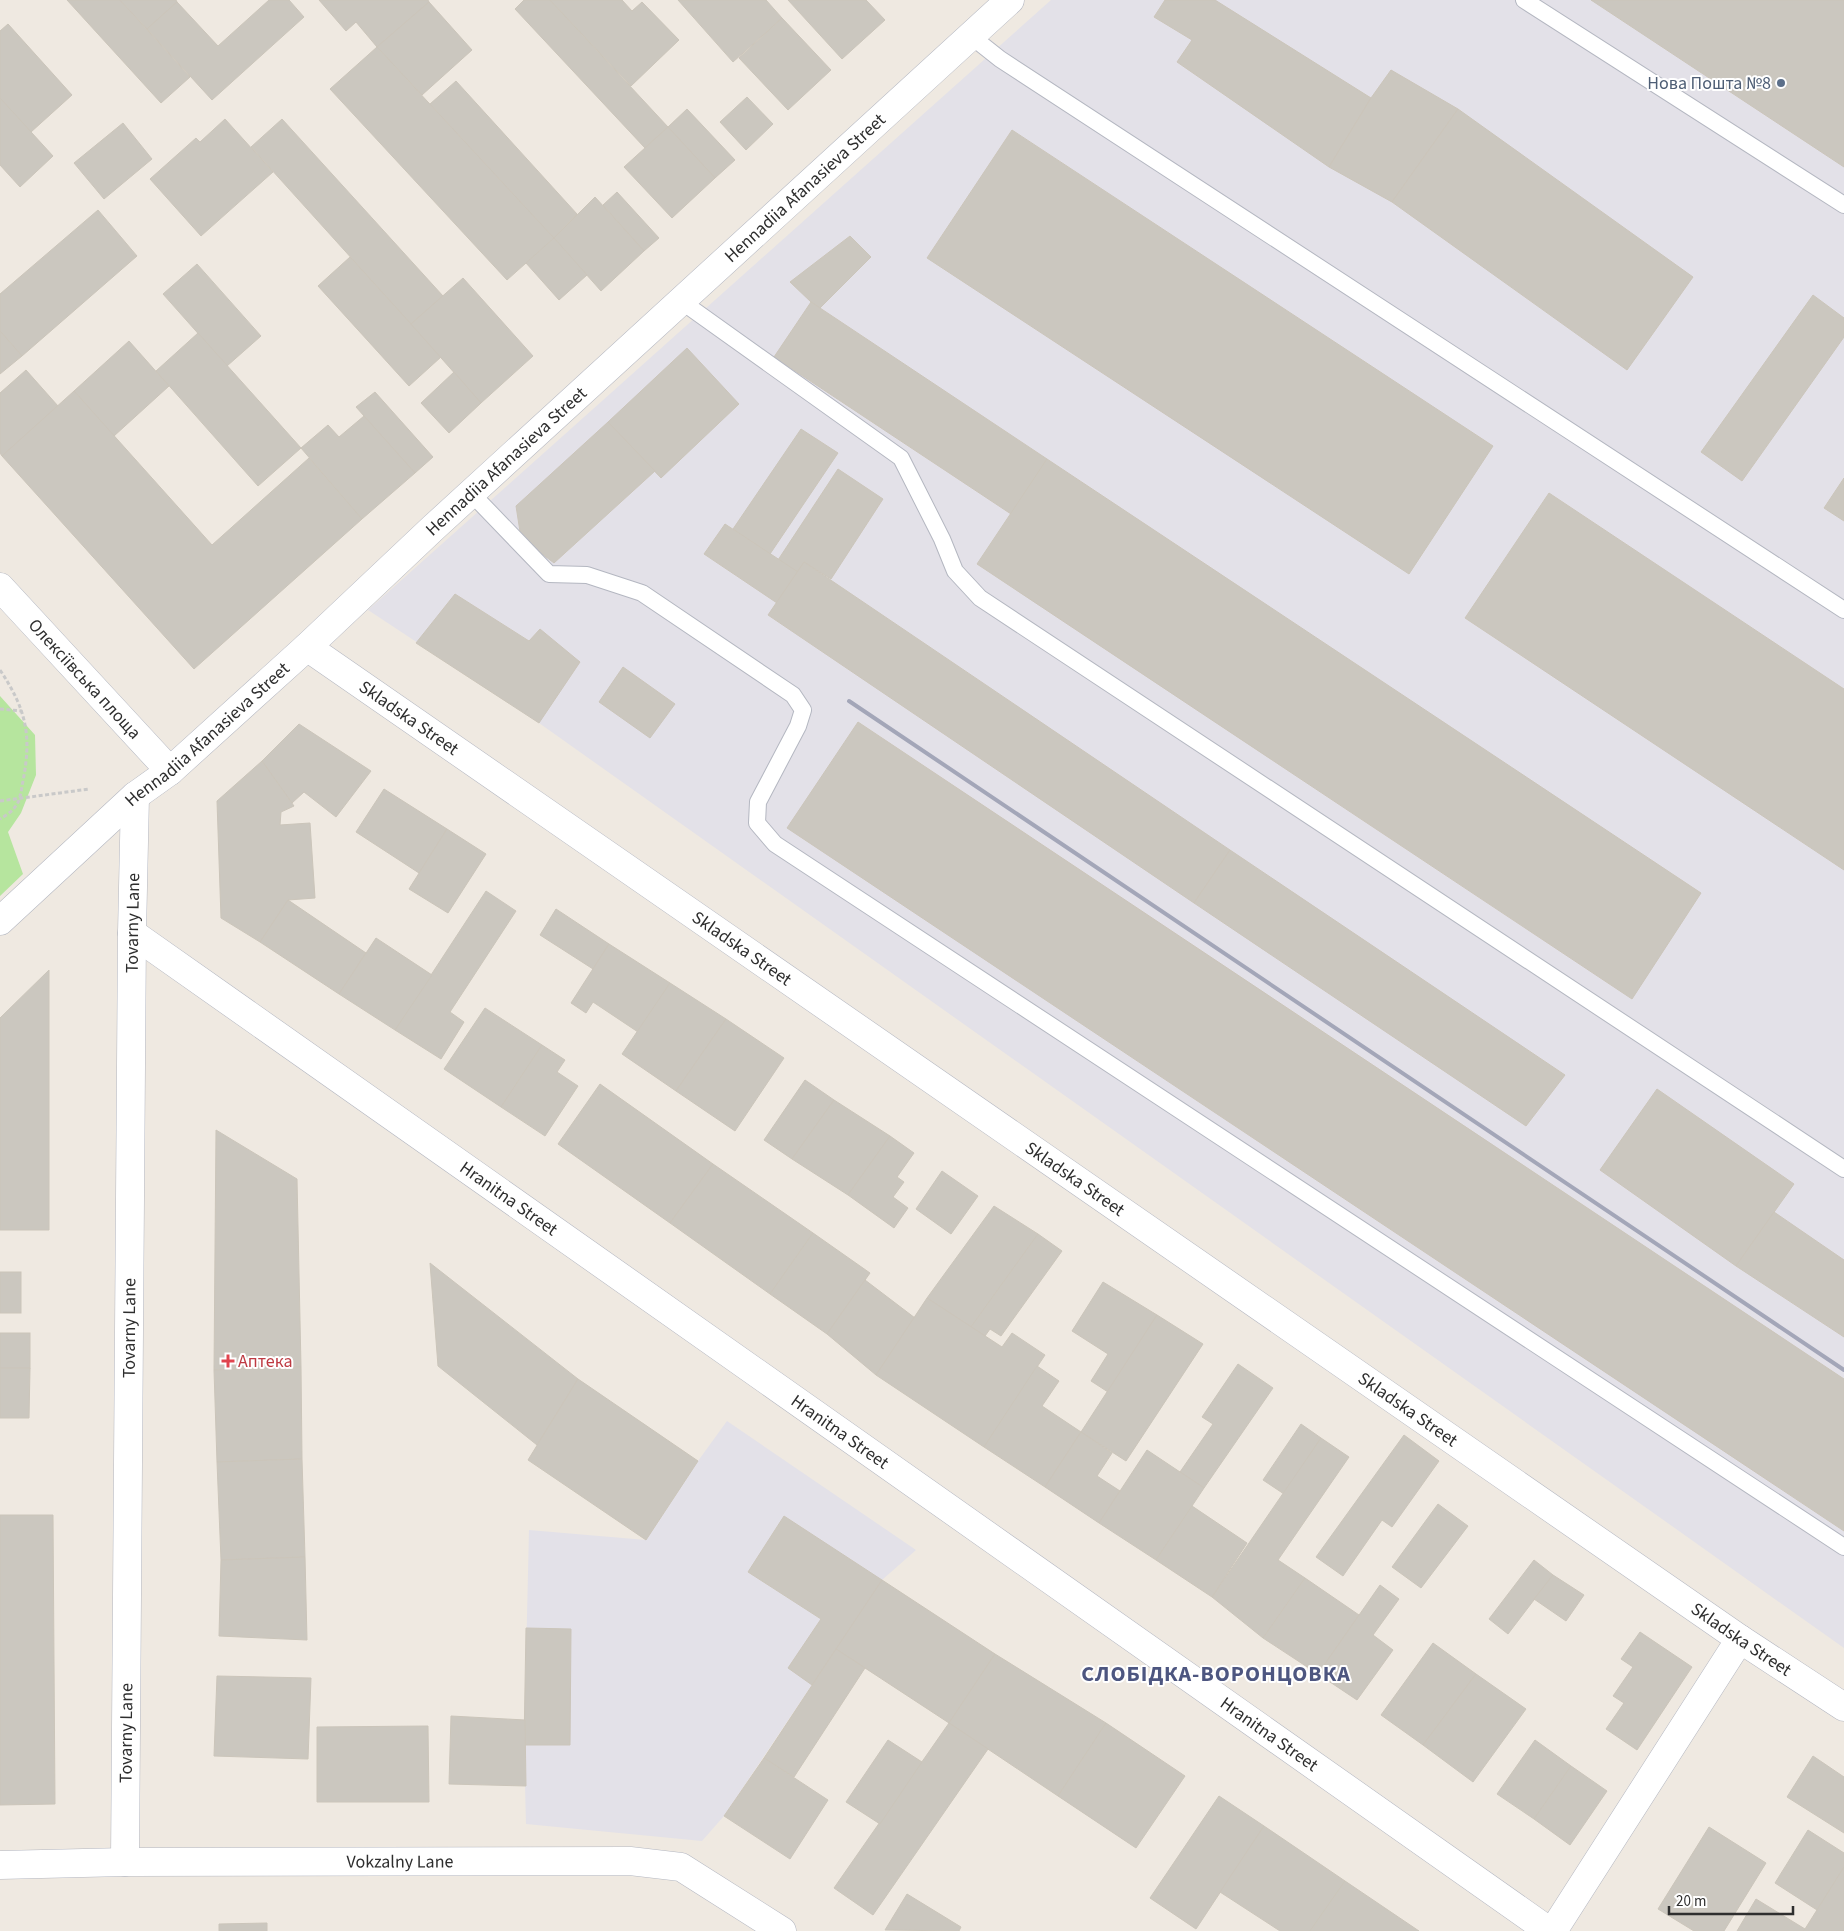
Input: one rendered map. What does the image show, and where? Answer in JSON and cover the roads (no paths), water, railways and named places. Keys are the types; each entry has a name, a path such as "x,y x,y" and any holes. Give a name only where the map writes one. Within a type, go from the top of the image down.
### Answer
{"street":[{"name":"Hennadiia Afanasieva Street","path":"0,921 135,796 170,771 307,647 1010,0"},
{"name":"Олексіївська площа","path":"0,587 170,771"},
{"name":"Skladska Street","path":"307,647 1740,1639 1844,1707"},
{"name":"Tovarny Lane","path":"125,1862 132,933 135,796"},
{"name":"Hranitna Street","path":"132,933 1551,1931"},
{"path":"1551,1931 1740,1639"},
{"name":"Vokzalny Lane","path":"0,1865 125,1862 630,1861 681,1868 782,1931"}],"lane":[{"path":"1524,0 1844,205"},
{"path":"971,36 1000,59 1844,610"},
{"path":"681,301 901,458 942,539 955,571 980,598 1844,1169"},
{"path":"472,494 549,574 587,575 642,593 793,695 803,710 798,726 758,802 757,823 775,844 1844,1547"}],"railway":[{"path":"849,701 1844,1370"}],"place":[{"name":"Нова Пошта №8","path":"1781,83"},
{"name":"Аптека","path":"228,1361"}],"district":[{"name":"СЛОБІДКА-ВОРОНЦОВКА","path":"1216,1673"}]}
